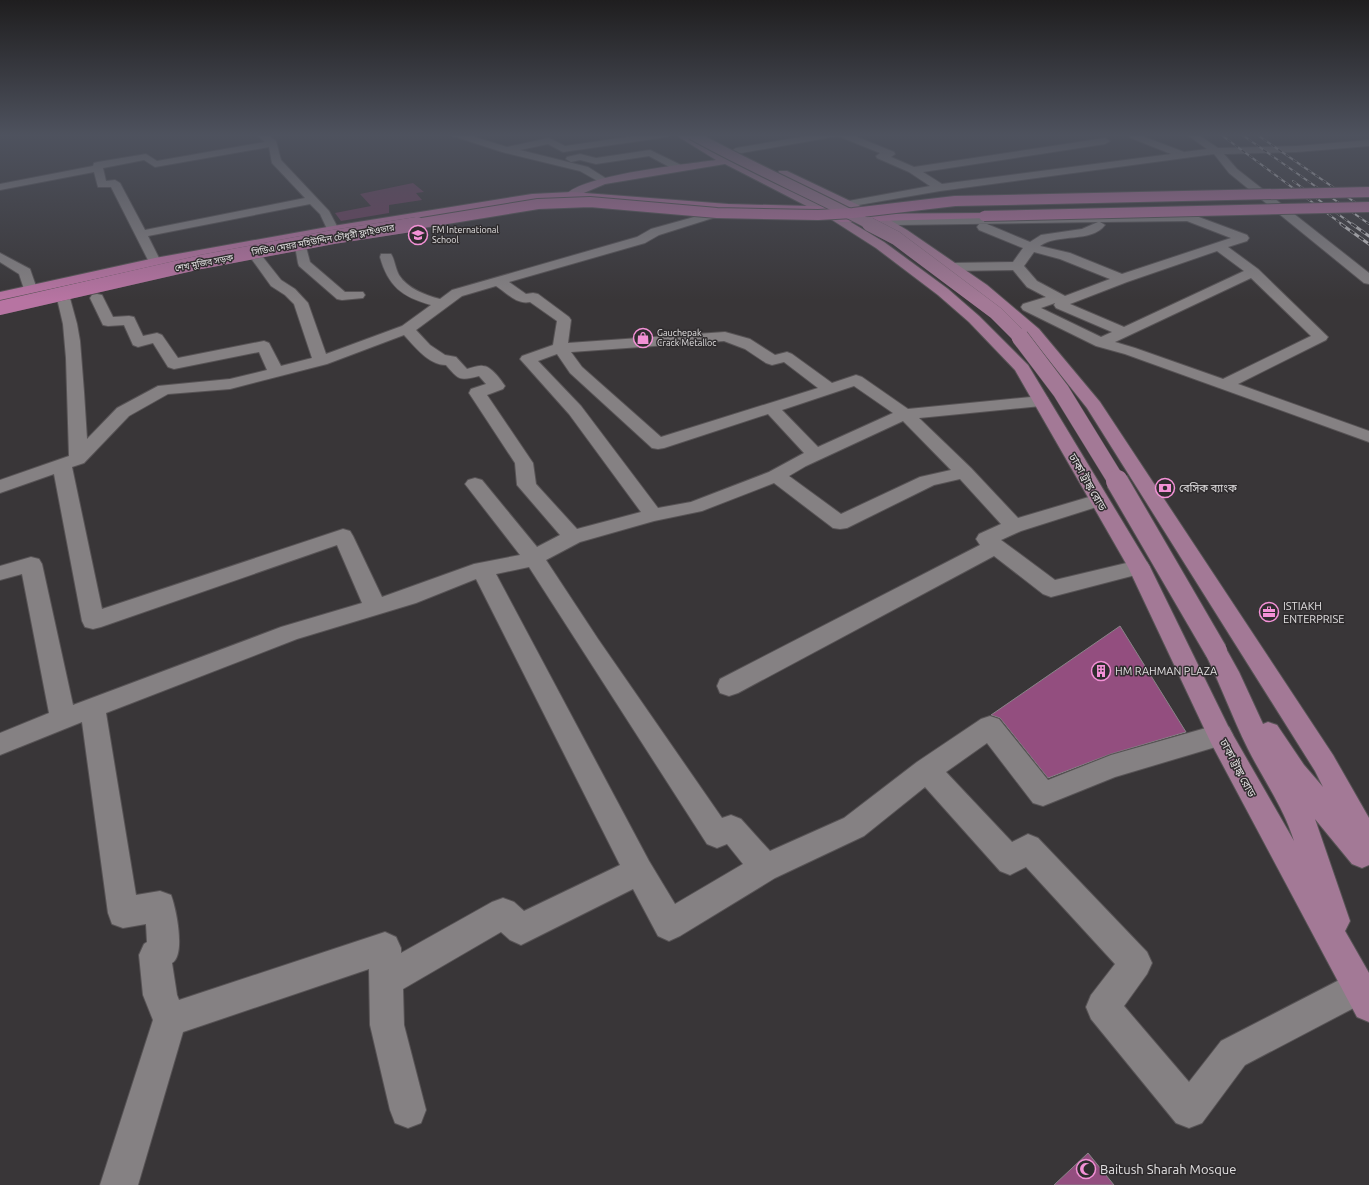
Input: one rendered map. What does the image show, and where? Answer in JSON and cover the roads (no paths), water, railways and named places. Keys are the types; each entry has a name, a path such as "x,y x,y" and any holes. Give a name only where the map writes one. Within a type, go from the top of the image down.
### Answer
{"highway":[{"path":"0,301 204,256 397,221 543,198 611,196 778,210 856,206 978,192 1143,189"},
{"name":"সিডিএ মেয়র মহিউদ্দিন চৌধুরী ফ্লাইওভার","path":"0,308 201,262 333,237 538,204 590,202 717,213 818,215 853,213 955,201 1097,196 1369,192"},
{"name":"শেখ মুজিব সড়ক","path":"0,308 157,272 439,221 539,206 572,195 728,207 855,213"},
{"name":"শেখ মুজিব সড়ক","path":"0,296 156,262 333,230 532,197 558,200 573,204 712,215 855,213"},
{"path":"855,213 981,218 1224,202 1369,200"},
{"path":"855,213 981,218 1369,207"}],"main road":[{"path":"572,195 582,189"},
{"path":"800,189 896,238 996,313 1024,341 1061,391 1110,470 1222,661 1294,774 1369,862"},
{"name":"ঢাকা ট্রাঙ্ক রোড","path":"803,189 855,213 880,245 917,272 974,319 1022,368 1140,567 1220,735 1359,986"},
{"path":"855,213 903,233 952,267 1012,312 1034,332 1094,406 1324,763 1366,837"},
{"path":"1222,661 1258,743 1302,821 1359,986"}],"street":[{"path":"118,189 156,262"},
{"path":"302,189 324,213 333,230"},
{"path":"855,213 936,189"},
{"path":"1256,189 1369,280"},
{"path":"142,234 312,200"},
{"path":"855,213 896,221 1188,217 1243,238 1061,299 1028,307 1101,343 1130,351 1369,437"},
{"path":"0,487 70,462 123,412 164,389 230,384 321,361 407,329 457,293 641,240 655,232 712,215"},
{"path":"981,218 1030,247 1065,256 1122,279"},
{"path":"1017,266 1030,247 1041,239 1068,236 1095,228 1100,224 1094,219"},
{"path":"301,246 304,263 316,274 342,296 358,295"},
{"path":"1219,247 1253,272 1322,336 1223,385"},
{"path":"254,254 276,283 290,292 301,304 321,361"},
{"path":"0,257 24,272 30,290"},
{"path":"386,257 389,271 396,282 406,291 421,299 442,304"},
{"path":"952,267 1017,266"},
{"path":"1017,266 1032,284 1061,299"},
{"path":"1101,343 1253,272"},
{"path":"498,281 524,299 533,297 564,320 560,348 576,370 658,444 856,380 904,414 964,472 1014,526"},
{"path":"63,294 70,323 78,409 70,462 93,621 343,536 375,606"},
{"path":"97,298 108,322 129,320 138,342 157,338 174,364 264,346 276,372"},
{"path":"1061,299 1061,305 1123,332"},
{"path":"407,329 425,348 440,360 450,360 463,375 482,370 497,386 477,393 524,463 527,485 573,537"},
{"path":"652,515 575,410 528,359 560,348 725,336 743,340 772,360 787,357 830,389"},
{"path":"0,744 289,633 408,597 482,569 509,565 534,558 573,537 652,515 695,507 776,476 815,454 904,414 1041,401"},
{"path":"771,408 815,454"},
{"path":"776,476 840,523 927,481 964,472"},
{"path":"475,484 534,558 590,645 718,835 731,828 765,868"},
{"path":"1099,500 1014,526 986,539 1052,589 1140,567"},
{"path":"729,686 995,546"},
{"path":"0,574 31,564 63,719"},
{"path":"482,569 639,871 669,925 765,868 854,827 926,770 990,727 1043,794 1111,767 1220,735"},
{"path":"93,708 124,913 160,906 164,950 155,955 160,995 170,1020 119,1185"},
{"path":"926,770 1010,861 1028,848 1136,963 1103,1007 1189,1110 1234,1053 1359,986"},
{"path":"386,980 503,913 521,929 639,871"},
{"path":"170,1020 385,948 387,1025 408,1110"}],"railway":[{"path":"1295,189 1343,225"},
{"path":"1304,189 1353,225"},
{"path":"1320,189 1369,224"},
{"path":"1336,189 1369,212"},
{"path":"1341,224 1369,244"},
{"path":"1352,224 1369,236"}],"place":[{"name":"FM International School","path":"418,235"},
{"name":"Gauchepak Crack Metalloc","path":"643,338"},
{"name":"বেসিক ব্যাংক","path":"1165,488"},
{"name":"ISTIAKH ENTERPRISE","path":"1269,612"},
{"name":"HM RAHMAN PLAZA","path":"1101,671"},
{"name":"Baitush Sharah Mosque","path":"1086,1169"}]}
